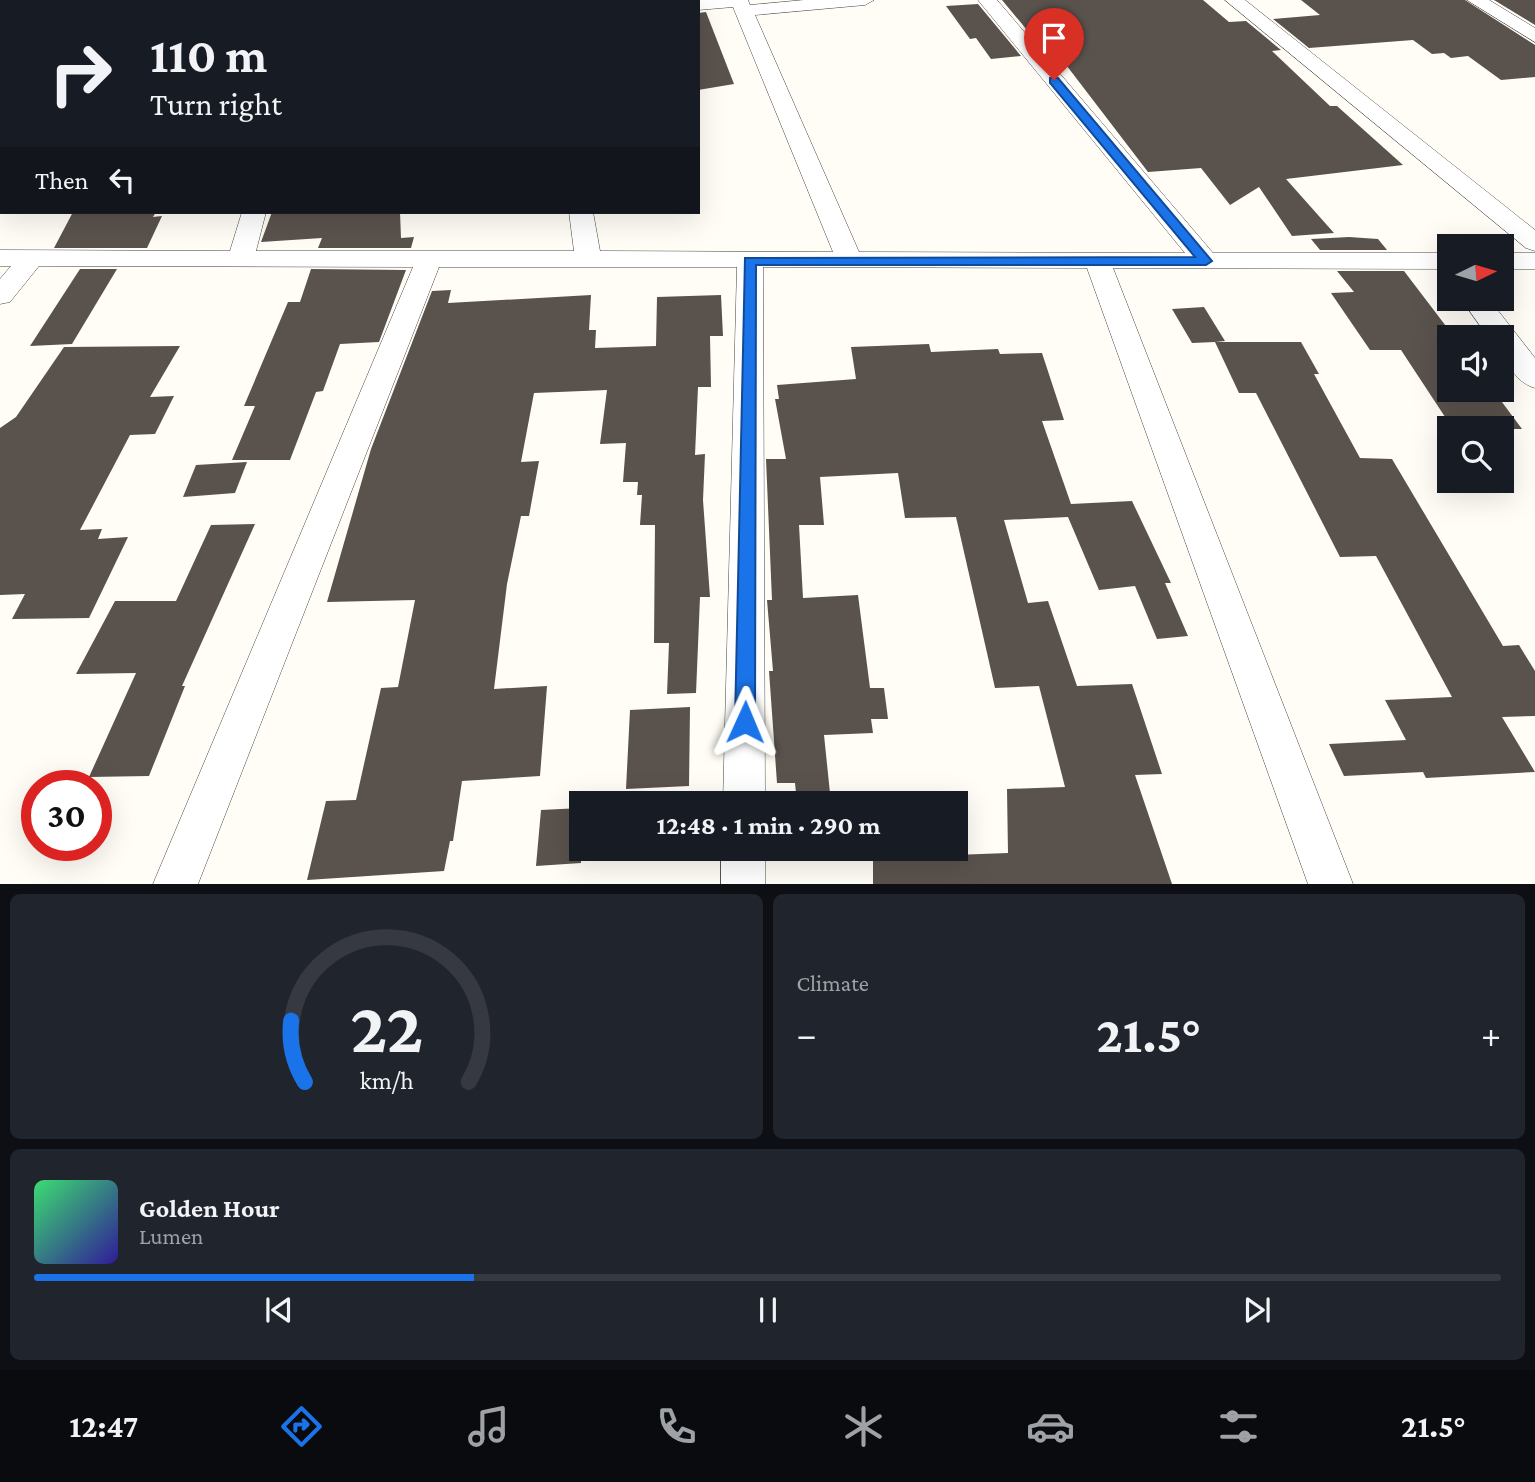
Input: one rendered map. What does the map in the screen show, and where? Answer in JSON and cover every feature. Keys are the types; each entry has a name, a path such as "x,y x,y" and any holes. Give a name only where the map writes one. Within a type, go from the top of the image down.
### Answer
{"street":[{"path":"700,4 865,0"},
{"path":"987,0 1206,261"},
{"path":"1234,0 1535,243"},
{"path":"1476,0 1535,36"},
{"path":"740,4 850,261"},
{"path":"240,260 253,214"},
{"path":"581,214 588,260"},
{"path":"0,258 1437,263"},
{"path":"0,296 32,258"},
{"path":"175,884 429,260"},
{"path":"744,791 750,261"},
{"path":"1097,261 1331,884"},
{"path":"1514,261 1535,261"},
{"path":"1484,312 1535,378"},
{"path":"743,861 743,884"}],"building":[{"path":"1002,0 1203,0 1229,22 1246,21 1281,50 1272,51 1330,106 1337,106 1403,165 1286,179 1334,233 1292,236 1259,187 1230,205 1201,168 1148,172 1057,53 1047,54"},
{"path":"1301,0 1465,0 1535,45 1535,77 1501,80 1468,56 1451,58 1444,53 1432,54 1413,40 1309,48 1273,19 1320,15"},
{"path":"1494,0 1535,0 1535,25"},
{"path":"978,4 1021,56 991,59 976,38 970,39 946,6"},
{"path":"706,12 734,84 700,90 700,13"},
{"path":"72,214 162,216 147,248 54,248"},
{"path":"271,214 400,214 401,238 414,237 411,248 318,248 322,238 261,242"},
{"path":"1311,239 1378,239 1387,250 1320,250"},
{"path":"80,269 117,269 72,344 30,346"},
{"path":"311,269 406,270 379,342 340,344 323,391 316,392 290,460 232,460 255,406 244,406 288,302 300,302"},
{"path":"1337,271 1404,271 1445,325 1437,325 1437,402 1502,402 1512,416 1444,416 1401,350 1370,350 1331,293 1354,292"},
{"path":"451,290 448,303 591,295 589,330 596,330 595,348 656,346 657,297 721,295 723,336 710,336 711,387 698,387 695,455 705,454 703,500 710,597 700,597 696,693 667,694 669,643 654,643 655,525 640,525 642,495 637,495 638,482 623,482 626,443 600,444 607,390 534,393 521,462 539,461 529,516 521,516 507,584 494,689 547,686 540,776 462,781 453,841 450,841 444,871 307,880 326,801 356,800 381,688 398,687 415,600 327,602 371,449 432,291"},
{"path":"1204,307 1225,341 1192,343 1172,309"},
{"path":"1215,342 1301,342 1319,374 1314,374 1360,458 1392,459 1503,646 1519,645 1535,671 1535,716 1502,717 1535,772 1426,778 1423,772 1344,776 1329,744 1406,740 1385,700 1452,697 1376,556 1340,557 1256,393 1239,393"},
{"path":"929,344 931,352 998,349 1000,354 1042,353 1064,420 1042,421 1071,504 1132,501 1171,583 1165,583 1188,636 1157,639 1135,586 1099,590 1068,517 1004,520 1028,603 1048,601 1077,686 1132,684 1162,774 1135,775 1172,884 873,884 873,861 968,861 968,854 1008,853 1007,789 1065,787 1039,686 995,688 956,517 905,518 898,473 820,477 824,525 799,525 803,598 858,595 870,688 884,688 888,719 871,719 873,733 824,735 830,791 796,791 795,783 777,783 769,671 773,671 767,600 772,600 766,459 786,459 775,399 779,399 777,385 856,379 851,347"},
{"path":"180,346 150,397 174,396 155,434 130,435 80,530 102,529 98,539 128,537 89,618 12,619 25,594 0,595 0,428 16,417 64,347"},
{"path":"1514,418 1522,429 1514,429"},
{"path":"247,462 235,493 183,497 196,465"},
{"path":"255,524 182,686 185,686 149,776 112,777 112,770 92,770 136,673 76,674 115,601 176,601 211,525"},
{"path":"690,707 689,786 626,789 630,710"},
{"path":"569,809 569,861 581,863 536,866 541,810"}],"route":[{"path":"745,722 750,261 1206,261 1054,80"}]}
